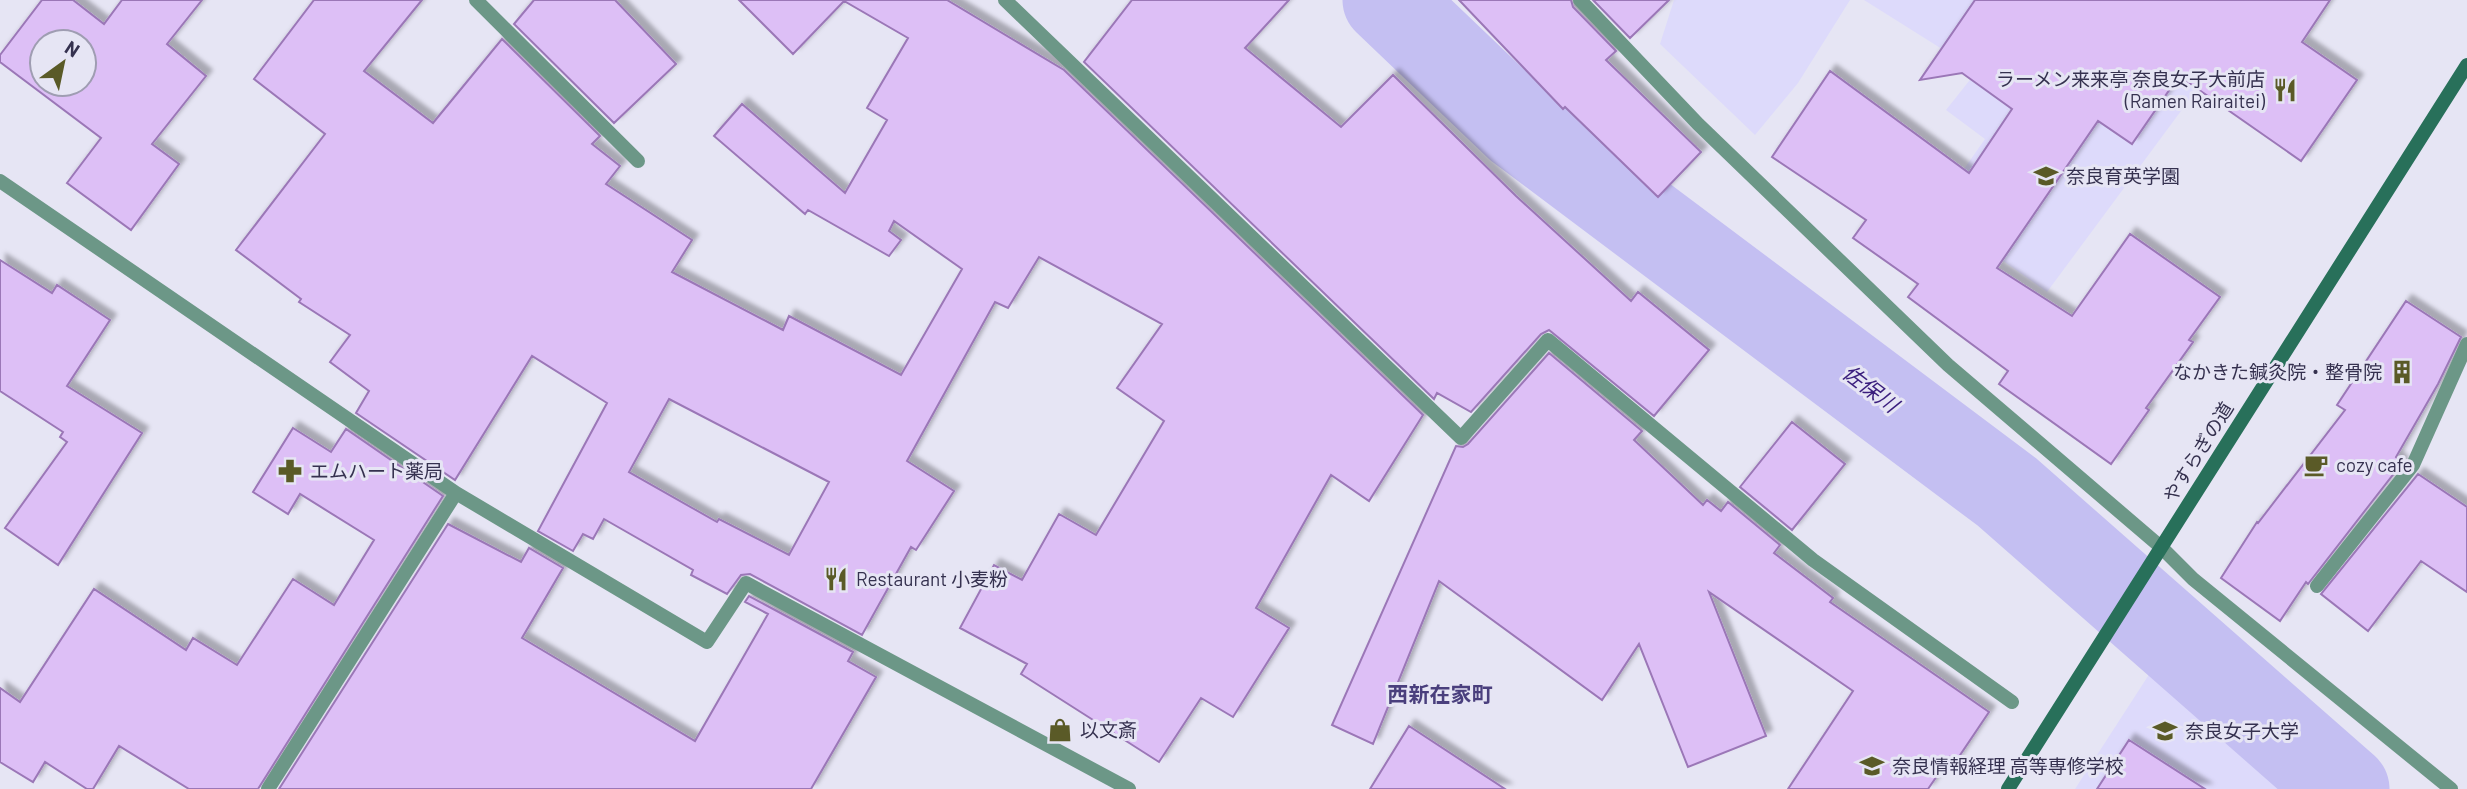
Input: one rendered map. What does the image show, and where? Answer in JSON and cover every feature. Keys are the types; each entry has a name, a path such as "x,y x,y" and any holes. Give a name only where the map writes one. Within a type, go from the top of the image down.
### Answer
{"street":[{"path":"476,0 638,161"},
{"path":"1004,0 1461,438 1548,340 1813,561 2012,702"},
{"path":"1580,0 1699,124 1948,365 2162,548 2193,579 2451,789"},
{"name":"やすらぎの道","path":"2008,789 2467,65"},
{"path":"0,181 456,494 707,642 746,583 1129,789"},
{"path":"2317,586 2413,465 2467,344"},
{"path":"268,789 456,494"}],"shaded area":[{"path":"1674,0 1850,0 1798,83 1755,135 1660,44"},
{"name":"奈良育英学園","path":"1864,0 2247,0 2252,15 2047,292 1934,212 1985,139 1946,110 1977,71"},
{"name":"奈良女子大学","path":"2150,673 2287,789 2075,789"}],"building":[{"path":"42,0 73,0 104,24 122,0 202,0 167,44 206,76 152,144 179,164 131,230 67,183 101,138 48,98 98,98 98,28 28,28 28,83 0,62 0,55"},
{"path":"314,0 422,0 364,71 433,123 502,39 600,136 592,144 620,166 606,184 692,240 672,272 783,330 789,316 901,375 962,269 894,221 889,231 901,240 889,256 808,210 805,214 714,136 742,104 845,193 887,120 867,108 908,38 844,1 793,54 739,0 947,0 1064,70 1423,415 1369,501 1331,475 1256,608 1289,628 1233,717 1201,698 1159,762 1021,674 1027,664 960,628 994,565 1022,580 1059,514 1096,535 1164,421 1117,388 1162,324 1039,257 1008,308 995,302 907,461 954,491 916,550 911,547 862,635 750,574 741,575 727,594 691,575 693,570 604,519 593,539 583,534 573,551 538,531 607,403 532,356 455,480 356,413 369,391 330,362 350,335 299,302 301,299 236,250 325,134 254,79","holes":["669,399 829,482 789,555 719,519 717,522 629,472"]},
{"path":"534,0 615,0 676,64 614,123 514,24"},
{"path":"1132,0 1289,0 1245,48 1341,127 1393,75 1516,196 1631,301 1638,292 1709,350 1654,416 1549,330 1541,334 1471,412 1437,393 1434,399 1084,62"},
{"path":"1459,0 1571,0 1573,7 1616,51 1606,60 1701,152 1658,197 1565,107 1563,109"},
{"path":"1593,0 1669,0 1630,38"},
{"path":"1975,0 2330,0 2302,42 2357,80 2301,161 2179,76 2132,144 2098,121 1997,268 2072,316 2130,234 2220,297 2189,340 2193,342 2146,408 2149,410 2111,464 1999,384 2008,371 1908,297 1918,284 1853,238 1866,220 1772,157 1830,71 1969,173 2012,109 1962,73 1920,80"},
{"path":"0,260 52,293 57,285 110,320 67,386 142,433 58,565 5,528 67,442 60,437 63,432 0,391"},
{"path":"2406,301 2461,337 2438,384 2396,457 2402,463 2308,584 2306,582 2280,621 2221,578 2257,522 2345,410 2337,405"},
{"path":"1549,353 1642,431 1634,440 1703,505 1707,500 1721,511 1728,502 1780,545 1774,553 1833,598 1830,602 1989,712 1956,761 1950,757 1928,789 1788,789 1853,691 1709,592 1766,736 1688,767 1639,644 1602,700 1439,581 1373,744 1332,725 1456,446 1463,447 1468,444"},
{"path":"1792,422 1845,464 1792,530 1740,487"},
{"path":"293,428 331,452 346,429 443,496 258,789 189,789 119,746 93,789 87,789 45,762 33,782 0,762 0,688 20,702 94,589 186,650 193,638 237,665 293,579 334,605 374,540 300,494 288,514 253,492"},
{"path":"2418,474 2467,507 2467,592 2421,561 2368,631 2321,594"},
{"path":"448,524 521,562 529,548 563,568 522,638 695,741 768,614 745,602 749,596 853,652 848,661 876,677 811,789 279,789"},
{"path":"1409,726 1505,789 1370,789"},
{"path":"2129,740 2205,789 2097,789"}],"waterway":[{"name":"佐保川","path":"1387,0 1520,127 2007,492 2345,789"}],"place":[{"name":"ラーメン来来亭 奈良女子大前店 (Ramen Rairaitei)","path":"2285,90"},
{"name":"奈良育英学園","path":"2046,176"},
{"name":"なかきた鍼灸院・整骨院","path":"2402,372"},
{"name":"cozy cafe","path":"2316,465"},
{"name":"エムハート薬局","path":"290,471"},
{"name":"Restaurant 小麦粉","path":"836,579"},
{"name":"以文斎","path":"1060,730"},
{"name":"奈良女子大学","path":"2165,731"},
{"name":"奈良情報経理 高等専修学校","path":"1872,766"}],"district":[{"name":"西新在家町","path":"1440,695"}]}
